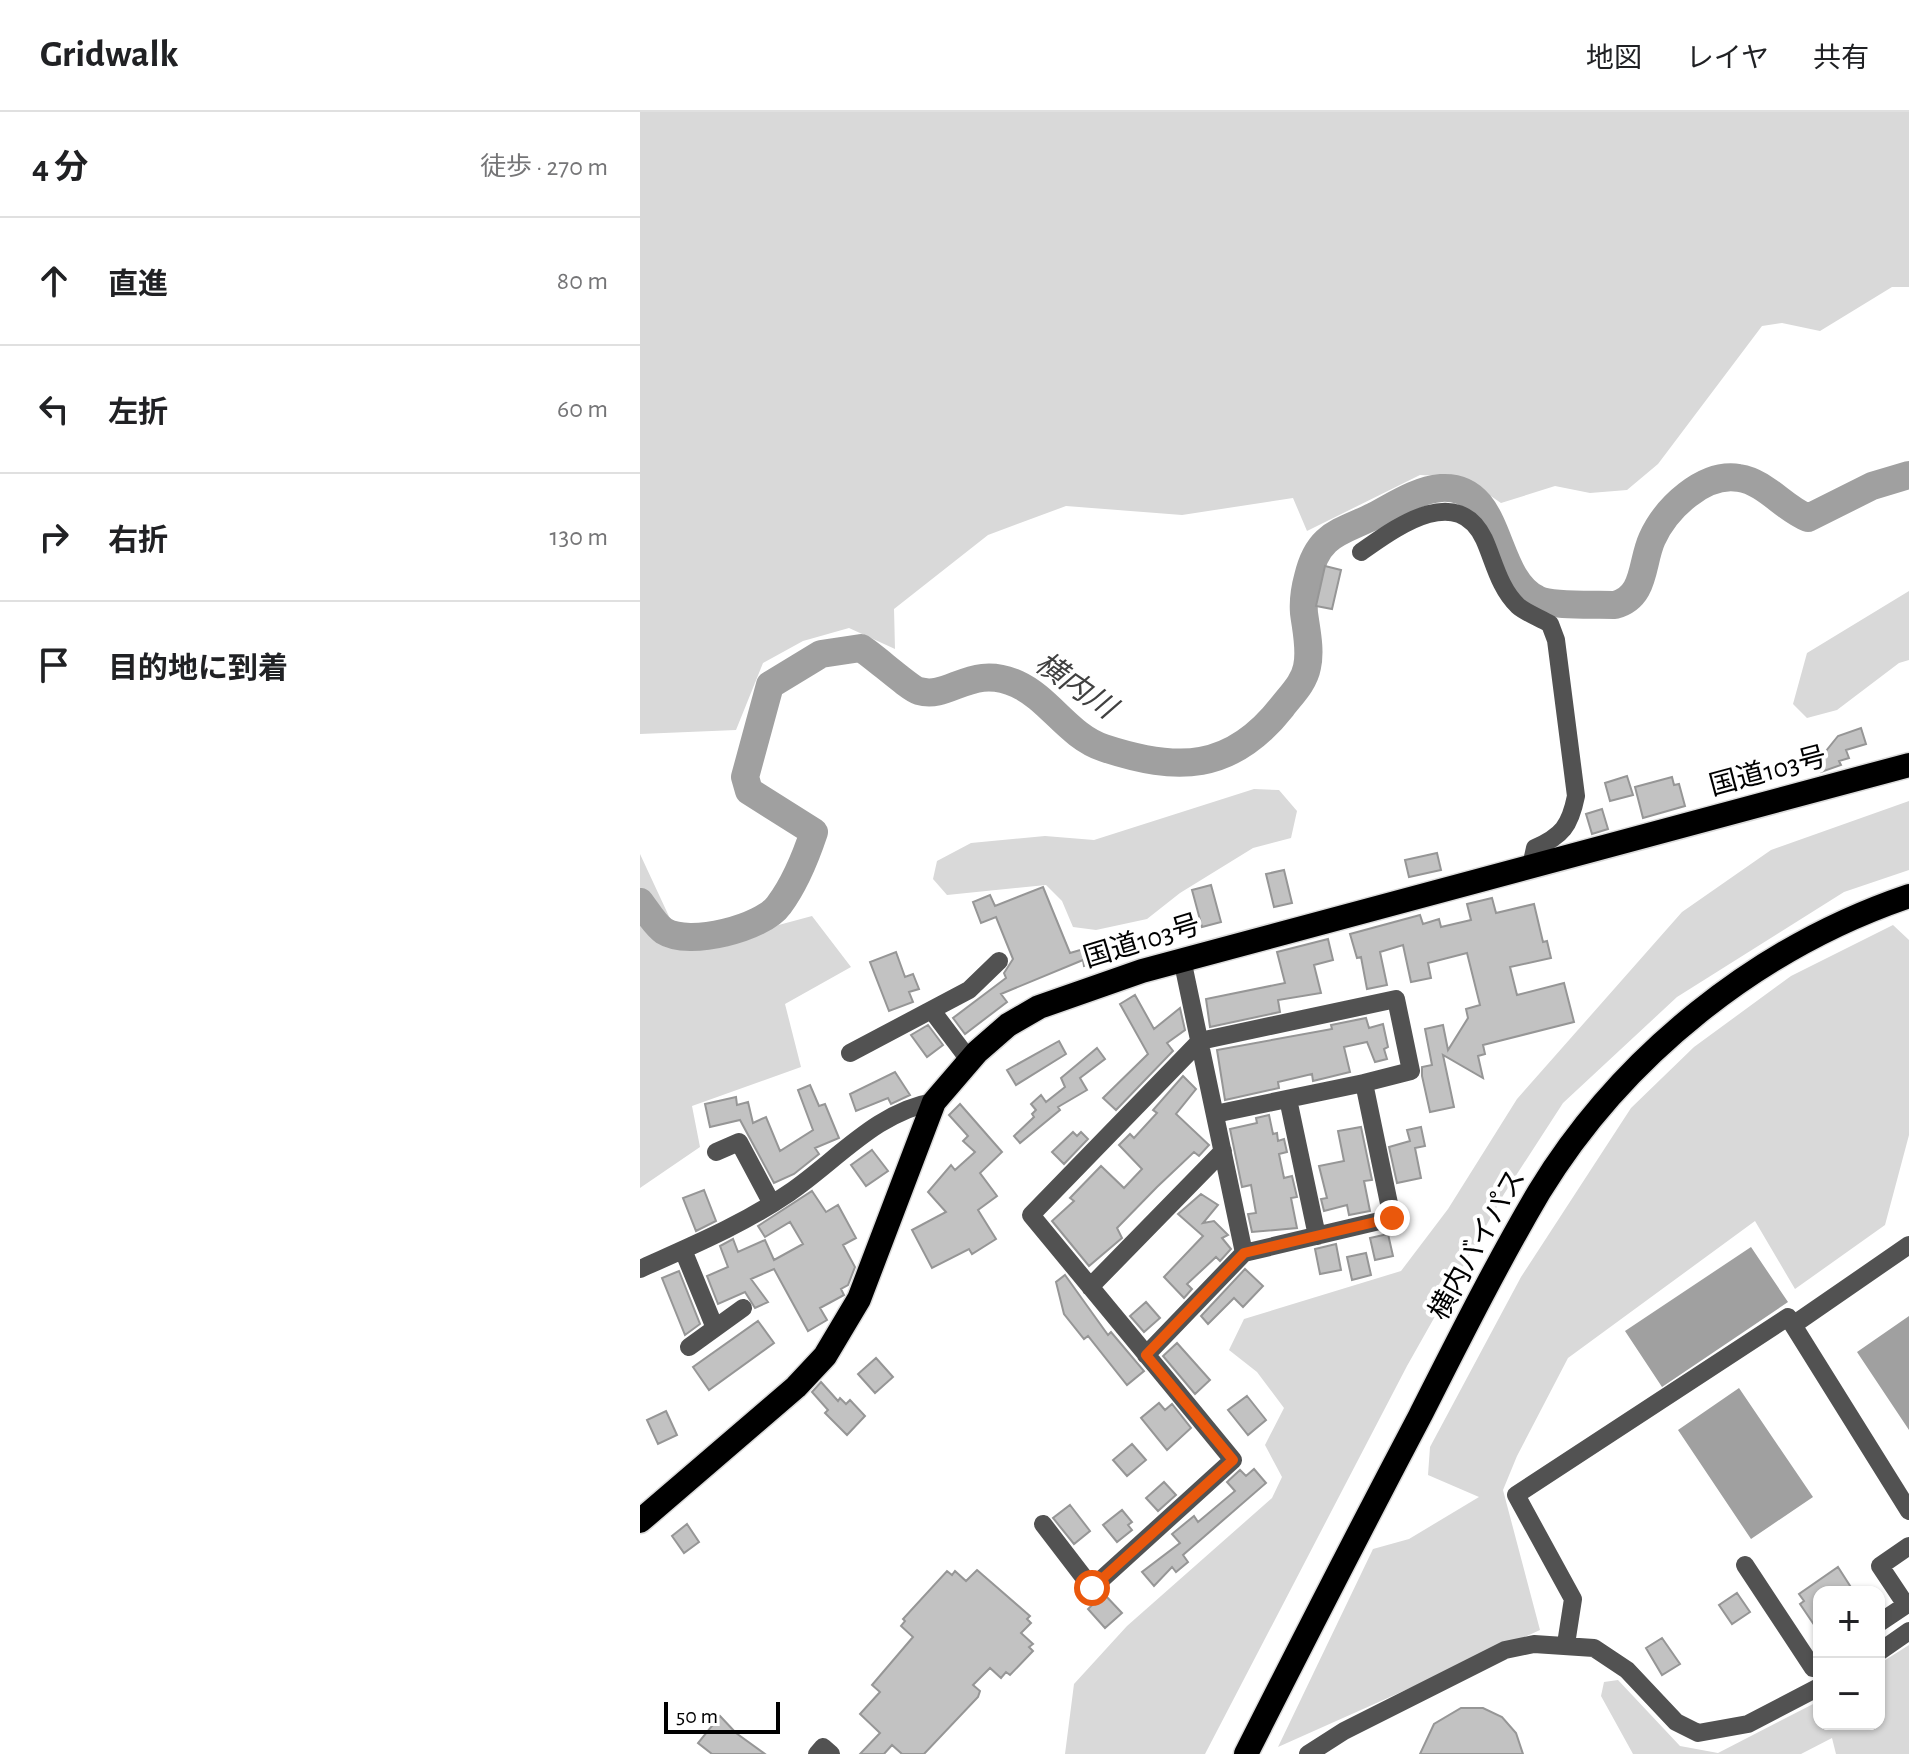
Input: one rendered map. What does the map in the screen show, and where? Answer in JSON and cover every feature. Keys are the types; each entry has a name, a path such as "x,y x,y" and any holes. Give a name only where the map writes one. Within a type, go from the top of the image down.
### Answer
{"highway":[{"name":"国道103号","path":"640,1521 796,1387 841,1333 881,1244 934,1102 970,1061 1008,1025 1039,1007 1182,959 1909,765"},
{"name":"横内バイパス","path":"1246,1754 1479,1300 1541,1190 1578,1138 1617,1090 1668,1038 1722,992 1801,943 1906,901"}],"street":[{"path":"1361,552 1410,520 1432,512 1454,514 1471,523 1483,536 1505,590 1519,608 1550,624 1556,640 1576,796 1571,821 1562,834 1535,848 1531,866"},
{"path":"1182,959 1244,1253"},
{"path":"850,1053 933,1012 969,990 999,961"},
{"path":"1043,1524 1092,1588 1233,1460 1031,1215 1200,1041 1396,999 1411,1071 1215,1114"},
{"path":"933,1012 970,1061"},
{"path":"1146,1355 1244,1253 1392,1218 1364,1083"},
{"path":"1288,1099 1317,1236"},
{"path":"640,1269 739,1224 772,1204 907,1106 934,1102"},
{"path":"716,1152 739,1142 772,1204"},
{"path":"1090,1287 1223,1151"},
{"path":"1793,1325 1909,1245"},
{"path":"683,1250 715,1328"},
{"path":"689,1347 743,1308"},
{"path":"1566,1644 1573,1599 1516,1495 1788,1317 1909,1511"},
{"path":"1885,1619 1906,1605 1880,1566 1909,1546"},
{"path":"1745,1565 1813,1668"},
{"path":"1885,1648 1909,1631"},
{"path":"1308,1754 1344,1731 1505,1650 1534,1644 1594,1648 1627,1670 1676,1722 1698,1733 1725,1731 1748,1724 1813,1690"},
{"path":"817,1754 823,1747 831,1754"}],"shaded area":[{"path":"640,112 1909,112 1909,287 1892,287 1820,331 1782,323 1762,326 1658,464 1627,490 1590,493 1555,486 1501,503 1463,477 1420,475 1307,531 1293,498 1182,515 1066,506 988,535 894,609 895,649 849,628 803,641 763,663 736,730 640,734"},
{"path":"1909,591 1909,660 1899,663 1837,710 1807,718 1793,704 1807,653"},
{"path":"1254,789 1279,790 1297,811 1291,838 1253,848 1180,893 1147,919 1096,930 1073,927 1062,901 1046,885 947,895 933,879 937,861 971,843 1045,836 1094,840"},
{"path":"1909,801 1909,870 1844,892 1677,997 1563,1103 1504,1194 1407,1366 1205,1754 1065,1754 1074,1684 1127,1626 1272,1498 1282,1477 1265,1445 1284,1408 1257,1372 1229,1350 1244,1319 1401,1271 1448,1209 1517,1099 1682,912 1771,850"},
{"path":"640,854 673,925 709,944 812,916 851,967 785,1004 801,1067 692,1106 700,1147 640,1188"},
{"path":"1893,925 1909,940 1909,1135 1885,1225 1795,1289 1755,1221 1568,1358 1517,1456 1503,1490 1540,1630 1278,1747 1373,1549 1409,1539 1479,1497 1428,1475 1430,1447 1521,1277 1631,1108 1694,1047 1791,976"},
{"path":"1751,1247 1788,1302 1662,1387 1625,1331"},
{"path":"1909,1316 1909,1430 1857,1352"},
{"path":"1739,1388 1813,1497 1751,1539 1678,1430"},
{"path":"1909,1645 1909,1754 1836,1754 1832,1738 1801,1754 1633,1754 1601,1696 1604,1682 1618,1680 1680,1746 1718,1753 1813,1704 1813,1730 1885,1730 1885,1660"}],"building":[{"path":"1325,566 1341,570 1332,609 1316,606"},
{"path":"1861,728 1866,744 1846,750 1849,758 1839,761 1841,765 1821,772 1818,761 1838,736"},
{"path":"1627,776 1633,795 1610,801 1605,783"},
{"path":"1672,777 1674,785 1679,784 1685,806 1643,818 1635,787"},
{"path":"1602,809 1608,829 1592,834 1586,814"},
{"path":"1437,853 1441,870 1409,877 1405,860"},
{"path":"1284,870 1292,903 1274,907 1266,874"},
{"path":"1211,885 1221,922 1202,927 1192,890"},
{"path":"1043,887 1070,953 1135,934 1139,950 1084,966 1083,960 1001,994 1007,1002 965,1034 953,1018 1006,978 1004,973 1013,959 996,917 981,923 973,902 990,895 995,906"},
{"path":"1492,898 1496,913 1534,904 1543,942 1547,941 1551,958 1510,967 1517,995 1564,983 1574,1022 1483,1045 1485,1054 1478,1056 1483,1078 1443,1055 1454,1107 1430,1112 1422,1076 1422,1067 1432,1065 1425,1029 1443,1025 1448,1050 1468,1018 1466,1009 1480,1005 1467,953 1428,963 1431,978 1411,982 1403,945 1380,952 1387,985 1367,989 1361,957 1357,958 1350,934 1420,915 1423,924 1439,919 1441,927 1471,920 1467,904"},
{"path":"1328,939 1333,960 1314,965 1321,993 1278,1000 1280,1012 1210,1027 1206,999 1285,983 1277,952"},
{"path":"896,952 905,977 913,974 919,989 909,992 913,1002 889,1011 870,962"},
{"path":"1135,995 1154,1029 1180,1008 1185,1030 1167,1043 1173,1051 1116,1110 1103,1098 1148,1054 1120,1004"},
{"path":"1366,1018 1369,1028 1383,1024 1387,1059 1375,1062 1367,1042 1344,1047 1350,1072 1313,1081 1312,1074 1278,1082 1279,1088 1225,1100 1217,1050 1332,1029 1331,1025"},
{"path":"928,1025 943,1045 927,1057 911,1035"},
{"path":"1059,1041 1066,1054 1016,1085 1007,1070"},
{"path":"1097,1048 1105,1059 1080,1078 1087,1090 1058,1107 1060,1110 1020,1143 1014,1136 1034,1117 1032,1114 1036,1110 1031,1104 1041,1095 1046,1102 1065,1087 1061,1078"},
{"path":"895,1072 910,1095 891,1104 888,1098 856,1111 850,1094"},
{"path":"1183,1076 1196,1089 1176,1114 1209,1145 1199,1156 1194,1152 1157,1187 1117,1228 1122,1238 1089,1266 1052,1221 1074,1201 1070,1198 1101,1166 1124,1188 1142,1169 1119,1145 1130,1134 1134,1138 1157,1113 1153,1110"},
{"path":"810,1085 819,1106 825,1104 839,1138 815,1148 819,1154 794,1174 774,1183 740,1120 710,1127 705,1104 736,1097 737,1105 748,1102 753,1123 766,1117 780,1151 813,1130 798,1090"},
{"path":"960,1104 1002,1152 980,1173 997,1196 978,1210 996,1239 972,1254 969,1249 932,1268 912,1230 946,1212 928,1192 951,1165 955,1170 975,1152 963,1141 968,1136 949,1115"},
{"path":"1269,1115 1273,1134 1277,1133 1278,1141 1284,1139 1287,1152 1279,1154 1284,1178 1292,1176 1297,1197 1291,1198 1297,1228 1252,1232 1248,1214 1256,1213 1251,1185 1242,1187 1230,1129 1257,1123 1256,1118"},
{"path":"1361,1127 1372,1180 1364,1181 1370,1211 1349,1215 1347,1205 1324,1211 1321,1199 1327,1198 1319,1166 1344,1161 1338,1131"},
{"path":"1421,1127 1425,1146 1415,1148 1421,1178 1397,1183 1389,1147 1410,1141 1407,1130"},
{"path":"1073,1132 1077,1136 1081,1132 1088,1139 1064,1164 1052,1152"},
{"path":"872,1150 888,1171 866,1186 851,1165"},
{"path":"704,1190 716,1221 696,1231 683,1198"},
{"path":"812,1191 826,1212 838,1205 856,1238 843,1245 855,1267 848,1285 841,1289 844,1295 820,1308 827,1320 808,1331 774,1269 751,1279 768,1302 755,1308 745,1292 718,1304 707,1276 728,1267 720,1246 733,1239 738,1252 765,1240 774,1260 803,1244 790,1222 765,1237 758,1226"},
{"path":"1201,1194 1218,1205 1203,1223 1214,1221 1228,1235 1222,1238 1231,1249 1220,1261 1216,1257 1187,1284 1192,1289 1184,1298 1164,1277 1203,1236 1178,1214"},
{"path":"1388,1234 1393,1256 1375,1260 1370,1238"},
{"path":"1336,1244 1341,1270 1320,1274 1315,1249"},
{"path":"1366,1253 1371,1275 1352,1280 1347,1257"},
{"path":"1245,1269 1263,1286 1243,1307 1234,1298 1208,1324 1201,1316"},
{"path":"679,1271 700,1324 685,1335 662,1278"},
{"path":"1065,1275 1108,1335 1111,1332 1144,1371 1127,1385 1088,1336 1084,1339 1064,1314 1056,1282"},
{"path":"1146,1302 1160,1318 1144,1332 1130,1316"},
{"path":"758,1321 774,1343 709,1390 693,1367"},
{"path":"1177,1343 1210,1380 1195,1394 1163,1356"},
{"path":"876,1358 893,1377 875,1393 858,1374"},
{"path":"821,1382 838,1401 840,1398 846,1404 850,1400 865,1416 847,1435 825,1413 828,1410 812,1392"},
{"path":"1247,1396 1266,1420 1248,1435 1228,1410"},
{"path":"1159,1403 1165,1410 1172,1404 1191,1428 1167,1450 1141,1418"},
{"path":"666,1411 677,1435 658,1444 647,1420"},
{"path":"1132,1444 1146,1460 1127,1476 1113,1460"},
{"path":"1254,1469 1266,1483 1183,1555 1188,1562 1176,1572 1172,1567 1154,1586 1142,1572 1180,1543 1172,1534 1194,1516 1198,1522 1235,1491 1227,1482 1240,1470 1246,1476"},
{"path":"1164,1482 1176,1495 1158,1511 1146,1498"},
{"path":"1070,1505 1090,1531 1074,1544 1053,1518"},
{"path":"1122,1510 1132,1522 1128,1525 1132,1530 1117,1542 1103,1525"},
{"path":"687,1524 699,1542 684,1553 672,1536"},
{"path":"1838,1567 1850,1586 1813,1586 1813,1623 1800,1604 1804,1601 1799,1594"},
{"path":"977,1570 1030,1616 1027,1619 1031,1623 1021,1633 1033,1644 1029,1647 1033,1651 1010,1675 1006,1672 1001,1678 990,1668 973,1685 980,1691 978,1697 924,1754 902,1754 892,1745 884,1754 860,1754 880,1733 860,1714 880,1692 872,1685 913,1637 901,1626 905,1621 903,1619 947,1571 952,1575 955,1571 966,1581"},
{"path":"1737,1593 1750,1612 1732,1624 1719,1605"},
{"path":"1104,1594 1122,1613 1105,1628 1088,1609"},
{"path":"1662,1638 1680,1664 1662,1675 1646,1648"},
{"path":"1461,1708 1483,1708 1502,1717 1516,1733 1523,1754 1420,1754 1434,1724"},
{"path":"720,1716 736,1733 765,1754 712,1754 698,1743"}],"waterway":[{"name":"横内川","path":"640,902 664,931 690,937 742,928 758,921 779,905 790,889 814,832 749,791 745,777 770,685 821,654 861,648 919,691 941,691 974,679 1001,679 1029,691 1080,735 1104,748 1155,761 1201,761 1223,755 1263,728 1303,678 1308,654 1305,590 1312,563 1324,543 1340,531 1415,495 1441,488 1461,491 1476,501 1487,516 1511,572 1522,588 1537,599 1564,604 1615,605 1625,601 1637,587 1658,527 1676,504 1700,486 1726,478 1749,480 1808,518 1872,486 1909,475"}],"route":[{"path":"1092,1588 1233,1460 1146,1355 1244,1253 1392,1218"}]}
